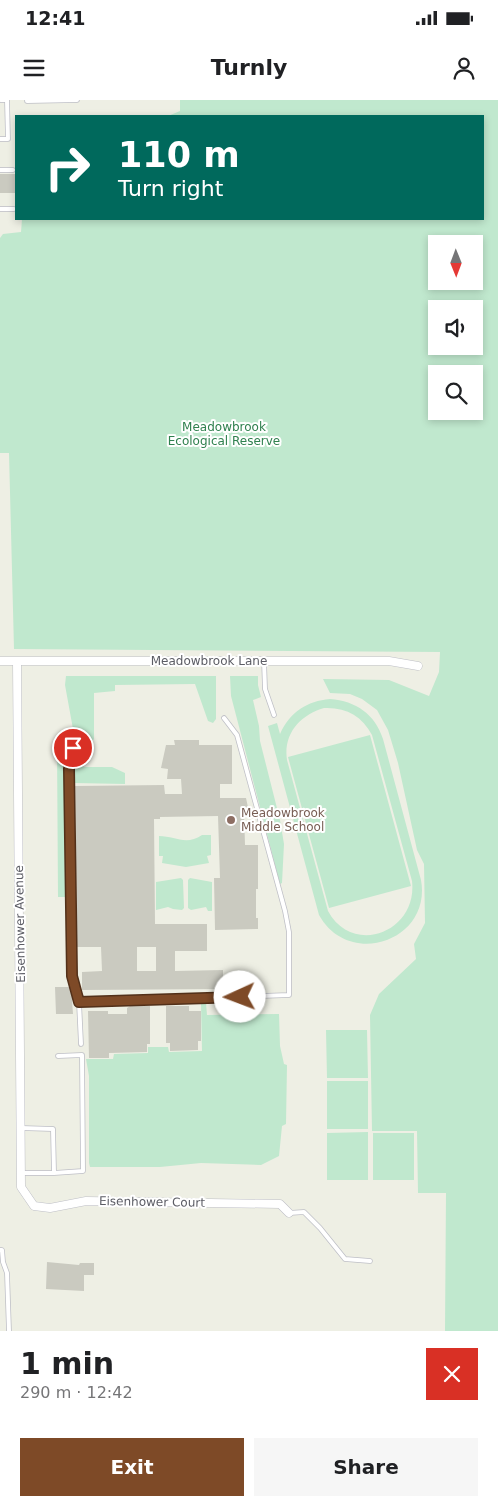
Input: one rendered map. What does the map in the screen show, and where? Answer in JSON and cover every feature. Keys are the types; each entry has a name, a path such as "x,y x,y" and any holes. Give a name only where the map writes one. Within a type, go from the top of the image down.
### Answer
{"street":[{"name":"Meadowbrook Lane","path":"0,661 389,660 418,666"},
{"name":"Eisenhower Avenue","path":"17,661 21,1187"},
{"name":"Eisenhower Court","path":"21,1187 34,1206 50,1208 86,1201 280,1204 289,1213"}],"lane":[{"path":"0,139 8,139 7,100 1,100"},
{"path":"28,101 77,100"},
{"path":"0,170 13,170"},
{"path":"0,209 14,209"},
{"path":"264,661 265,689 274,715"},
{"path":"79,1002 289,995 290,932 237,735 224,718"},
{"path":"73,748 69,769 72,976 79,1002 81,1044"},
{"path":"21,1173 83,1171 82,1055 58,1056"},
{"path":"21,1128 53,1129 54,1172"},
{"path":"289,1213 304,1212 320,1228 345,1259 370,1261"},
{"path":"0,1250 2,1250 3,1262 7,1273 9,1331"}],"green space":[{"name":"Meadowbrook Ecological Reserve","path":"180,100 498,100 498,1331 445,1331 446,1193 418,1193 417,1131 372,1131 370,1015 379,994 416,959 414,944 425,923 424,864 417,850 398,763 388,730 377,710 362,699 350,694 330,693 323,679 389,680 429,696 439,672 440,652 14,649 9,453 0,453 0,238 3,234 21,232 22,220 484,220 484,115 170,115 180,111"},
{"path":"66,676 216,676 216,719 213,723 208,721 195,684 115,685 115,691 94,693 94,739 89,745 81,745 75,740 65,685"},
{"path":"230,676 258,676 261,697 253,700 259,726 260,741 280,820 284,844 282,883 280,884 231,696"},
{"path":"322,700 339,700 356,706 375,722 383,739 421,880 421,901 414,919 401,932 385,941 367,944 349,941 332,932 319,915 268,726 277,723 280,734 284,726 300,709","holes":["332,708 346,711 358,718 372,735 412,881 411,899 405,914 395,925 382,932 367,935 353,933 339,925 328,911 287,760 288,742 295,727 315,711"]},
{"path":"370,735 411,886 329,908 288,757"},
{"path":"57,746 67,760 67,897 58,897"},
{"path":"74,765 112,767 125,773 125,784 74,783"},
{"path":"202,835 211,835 211,855 207,856 209,863 186,867 162,863 163,856 159,856 159,836 191,840"},
{"path":"181,878 183,880 184,908 182,910 168,907 156,910 156,882"},
{"path":"190,878 212,882 212,911 208,911 206,907 191,910 188,908 188,880"},
{"path":"201,1003 206,1003 207,1015 279,1014 280,1046 284,1064 287,1065 286,1124 282,1126 279,1156 261,1165 201,1163 160,1167 90,1167 89,1076 86,1059 113,1059 114,1054 148,1053 148,1047 168,1047 169,1052 202,1051"},
{"path":"326,1030 367,1030 368,1078 327,1078"},
{"path":"327,1081 368,1081 368,1129 327,1129"},
{"path":"368,1132 368,1180 327,1180 327,1133"},
{"path":"373,1133 414,1133 414,1180 373,1180"}],"building":[{"path":"0,174 15,174 15,193 0,193"},
{"path":"174,740 199,740 199,745 232,745 232,784 220,784 220,798 246,798 249,812 244,812 245,845 258,845 256,918 258,918 258,929 215,930 214,878 220,878 218,816 160,817 160,819 154,819 155,924 207,924 207,951 175,951 175,971 223,970 223,989 82,990 82,972 102,971 101,947 77,947 75,786 164,785 165,794 182,794 181,779 167,779 168,769 161,768 166,745 175,745","holes":["137,947 156,947 156,971 137,971"]},
{"path":"55,987 71,987 73,1014 56,1014"},
{"path":"130,1006 150,1006 150,1044 147,1044 147,1052 109,1053 109,1058 89,1058 88,1011 108,1011 108,1014 127,1014 127,1008"},
{"path":"166,1006 189,1006 189,1011 201,1011 201,1041 198,1041 198,1050 170,1051 170,1043 166,1043"},
{"path":"47,1262 79,1265 80,1263 94,1263 94,1275 84,1275 84,1291 46,1289"}],"place":[{"name":"Meadowbrook Middle School","path":"231,820"}],"route":[{"path":"73,748 69,769 72,976 79,1002 240,997"}]}
